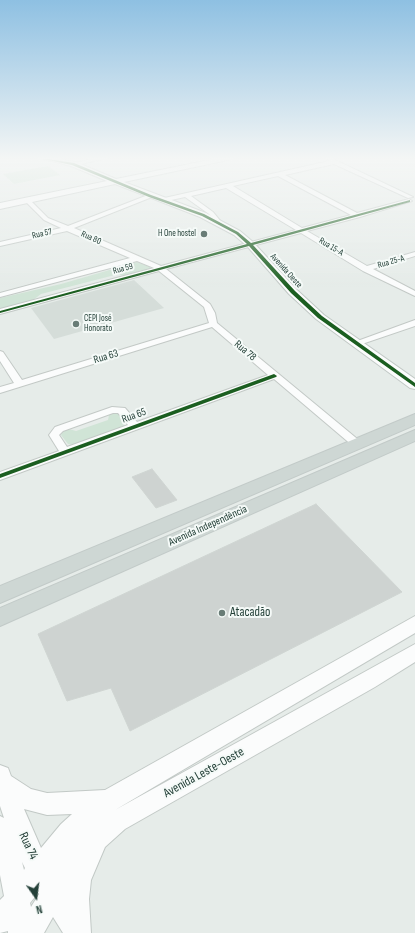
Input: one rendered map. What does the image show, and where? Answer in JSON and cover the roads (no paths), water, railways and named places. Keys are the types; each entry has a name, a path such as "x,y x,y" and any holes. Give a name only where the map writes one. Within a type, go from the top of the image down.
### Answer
{"main road":[{"name":"Avenida Independência","path":"0,595 415,419"},
{"name":"Avenida Independência","path":"0,617 415,435"}],"street":[{"path":"0,206 20,202"},
{"name":"Rua 80","path":"29,202 46,219 138,258"},
{"name":"Rua 57","path":"0,244 69,228 136,202"},
{"name":"Avenida Oeste","path":"166,202 219,223 237,233 250,244 293,292 320,317 415,385"},
{"name":"Avenida Oeste","path":"195,202 211,213 219,223"},
{"name":"Rua 15-A","path":"254,202 366,268 415,294"},
{"path":"331,202 358,216"},
{"name":"Rua 59","path":"0,312 250,244 304,231 407,202"},
{"name":"Rua 25-A","path":"366,268 415,254"},
{"name":"Rua 59","path":"0,295 138,258"},
{"name":"Rua 78","path":"138,258 160,268 207,306 211,313 213,324 357,444"},
{"path":"356,343 415,323"},
{"name":"Rua 63","path":"0,390 213,324"},
{"path":"0,354 20,384"},
{"name":"Rua 65","path":"0,476 274,376"},
{"name":"Rua 65","path":"65,452 54,435 59,429 112,410 121,410 135,426"},
{"name":"Avenida Leste-Oeste","path":"30,933 66,873 112,811 415,624"},
{"name":"Avenida Leste-Oeste","path":"0,921 69,832 368,681 415,652"},
{"name":"Avenida Leste-Oeste","path":"2,780 27,799 47,804 112,811"},
{"name":"Rua 74","path":"2,780 25,842 53,895 78,933"},
{"path":"78,933 76,898 85,861 98,841 112,811"},
{"name":"Rua 74","path":"0,828 8,851 17,900 21,933"}],"place":[{"name":"H One hostel","path":"204,234"},
{"name":"CEPI José Honorato","path":"76,324"},
{"name":"Atacadão","path":"222,613"}]}
